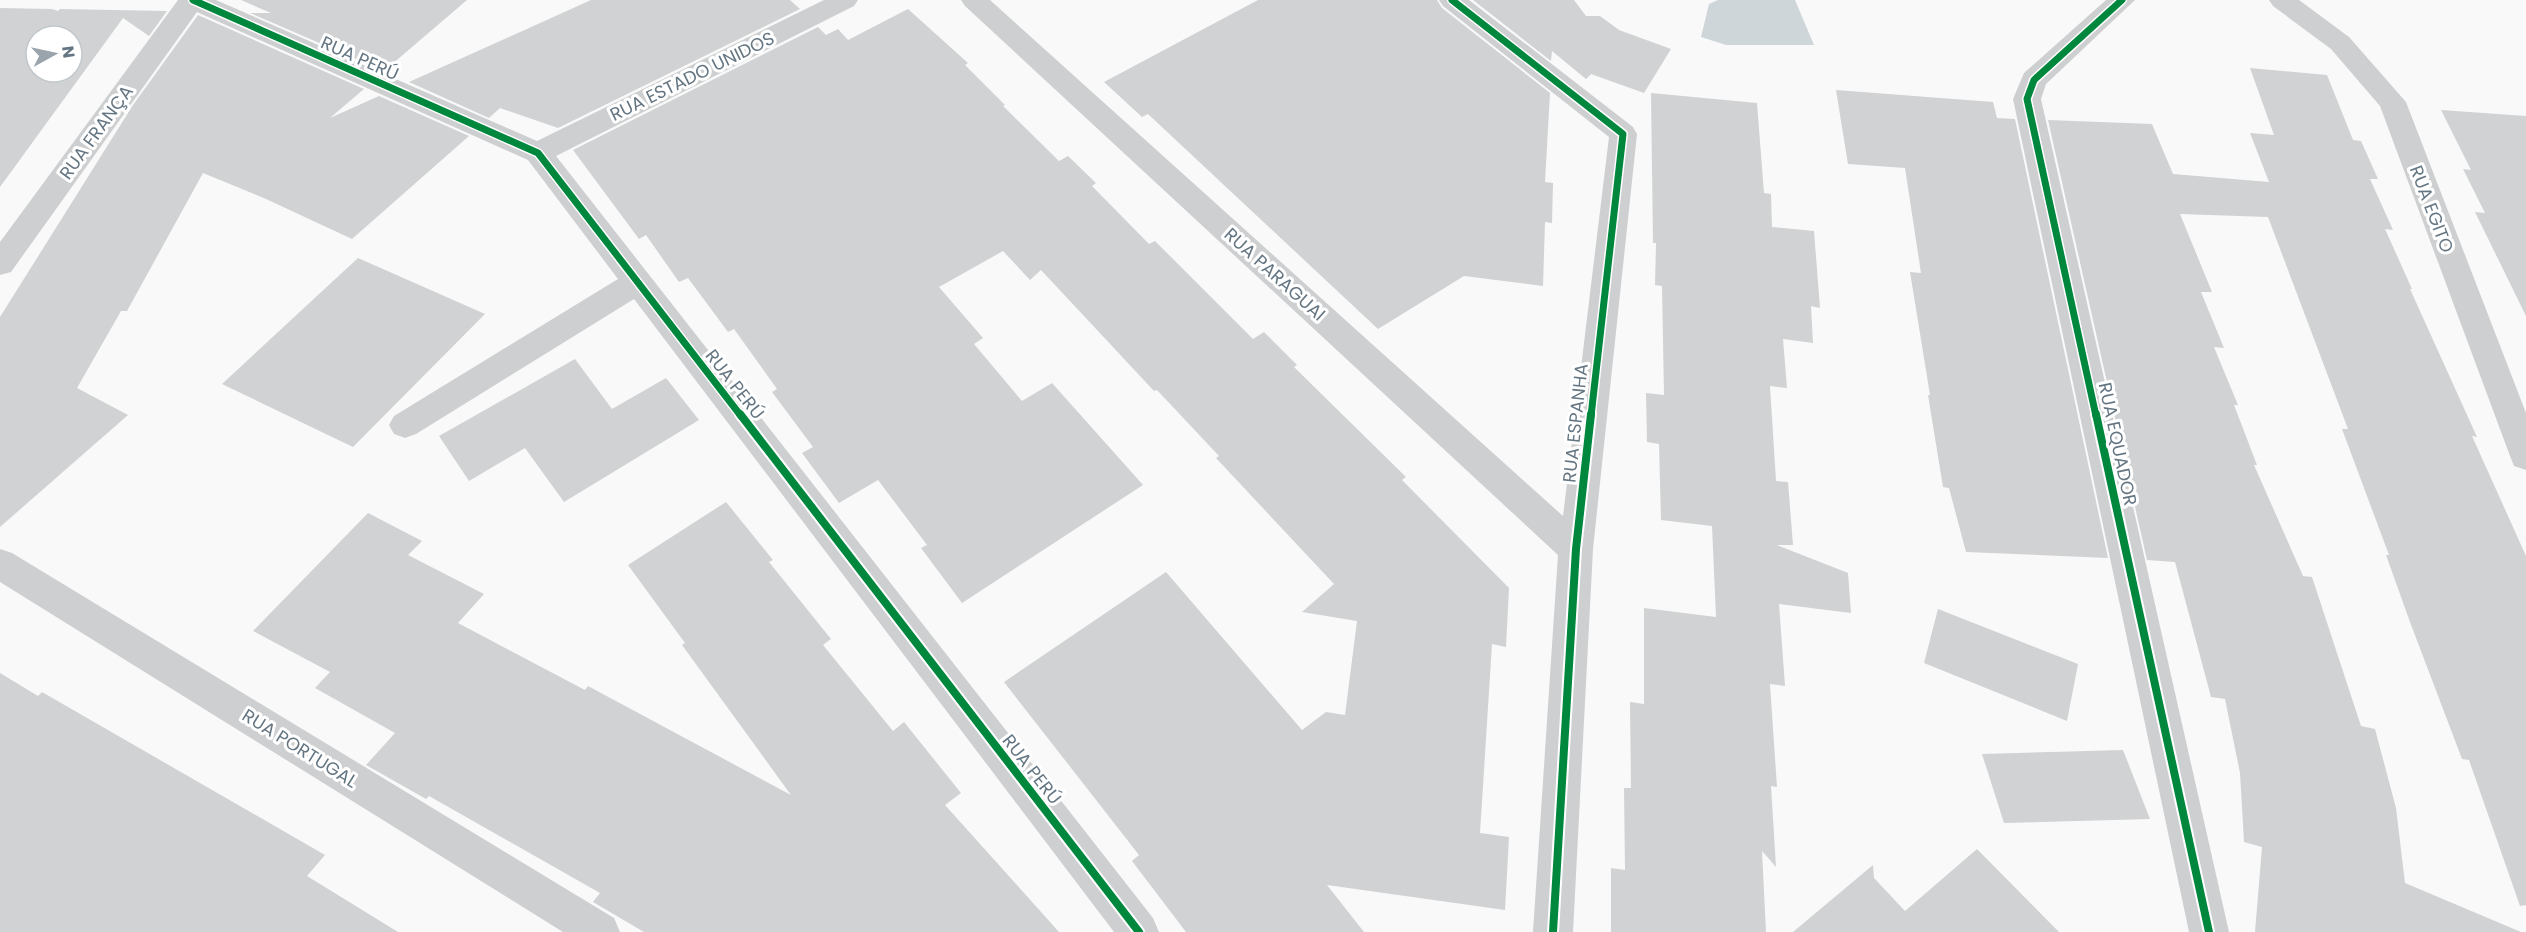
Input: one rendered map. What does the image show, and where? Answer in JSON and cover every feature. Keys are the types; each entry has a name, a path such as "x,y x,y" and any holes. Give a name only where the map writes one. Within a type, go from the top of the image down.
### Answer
{"street":[{"name":"RUA PERÚ","path":"193,0 538,153 1139,932"},
{"name":"RUA FRANÇA","path":"0,264 193,0"},
{"name":"RUA ESTADO UNIDOS","path":"538,153 845,0"},
{"name":"RUA PARAGUAI","path":"974,0 1576,549"},
{"name":"RUA ESPANHA","path":"1452,0 1623,134 1576,549 1553,932"},
{"name":"RUA EQUADOR","path":"2122,0 2034,80 2027,99 2209,932"},
{"name":"RUA EGITO","path":"2282,0 2340,43 2392,102 2526,456"},
{"path":"405,425 638,282"},
{"name":"RUA PORTUGAL","path":"0,564 600,932"}],"shaded area":[{"path":"1718,0 1795,0 1814,45 1726,45 1701,37 1709,4"}],"building":[{"path":"241,0 467,0 384,71 250,13 271,13"},
{"path":"591,0 790,0 800,9 558,128 500,108 489,118 409,82"},
{"path":"1258,0 1437,0 1442,8 1550,93 1545,182 1553,183 1552,223 1545,222 1543,286 1464,276 1378,329 1148,114 1142,117 1104,82"},
{"path":"1473,0 1574,0 1586,16 1600,16 1619,30 1671,49 1644,93 1591,74 1586,79 1552,51 1551,61"},
{"path":"0,8 58,11 60,9 167,11 149,36 123,18 84,72 84,24 24,24 24,84 75,84 0,187"},
{"path":"908,9 968,63 965,65 1005,105 1003,106 1059,161 1068,156 1096,183 1092,186 1149,244 1155,241 1253,339 1264,332 1297,365 1294,367 1406,477 1402,480 1509,588 1506,647 1492,644 1480,833 1509,837 1505,910 1327,885 1364,932 1186,932 1132,861 1139,855 1004,682 1166,572 1302,730 1326,712 1345,715 1357,621 1302,612 1334,584 1216,458 1219,456 1157,390 1154,391 1041,270 1030,280 1003,251 939,287 983,338 974,344 1022,401 1052,383 1143,485 962,603 921,548 927,545 878,480 839,503 802,453 813,447 772,392 777,389 734,329 728,332 688,278 679,282 646,235 639,239 573,150 818,27 826,35 838,29 848,40"},
{"path":"198,15 364,89 330,118 379,96 469,136 352,239 203,173 127,311 121,311 77,388 128,415 0,527 0,317 133,105"},
{"path":"2250,68 2327,75 2353,140 2361,141 2378,179 2370,179 2393,230 2385,229 2477,437 2472,436 2526,556 2526,905 2520,906 2469,760 2462,759 2410,622 2386,555 2389,555 2342,429 2348,429 2268,217 2180,214 2212,292 2201,292 2224,348 2214,347 2238,405 2234,405 2257,465 2254,465 2303,576 2312,577 2361,726 2375,729 2396,808 2405,883 2521,932 2255,932 2262,847 2244,842 2240,773 2225,699 2211,697 2175,562 2147,560 2048,120 2152,124 2173,174 2269,182 2250,133 2274,135"},
{"path":"1836,90 1993,102 1997,118 2015,119 2108,558 1966,552 1949,488 1943,487 1928,395 1930,395 1910,272 1921,273 1905,168 1848,164"},
{"path":"1651,93 1757,103 1764,193 1771,194 1772,227 1814,231 1820,308 1811,306 1813,343 1783,339 1787,388 1770,386 1776,481 1788,482 1793,545 1777,545 1848,573 1851,613 1779,604 1785,686 1770,684 1777,787 1771,786 1776,867 1762,851 1766,932 1611,932 1611,868 1625,870 1624,788 1631,788 1630,702 1644,704 1644,608 1716,617 1712,526 1661,520 1659,444 1647,442 1646,393 1664,395 1662,286 1655,285 1656,243 1653,243"},
{"path":"2441,110 2526,116 2526,316 2475,212 2485,213 2463,169 2471,170"},
{"path":"358,258 485,314 353,447 222,384"},
{"path":"575,359 612,409 666,378 699,420 564,502 525,448 469,481 439,436"},
{"path":"726,502 773,560 769,562 831,639 823,645 893,731 904,722 961,793 945,805 1059,932 644,932 593,902 600,893 429,796 426,799 366,765 395,733 315,688 330,672 253,631 368,513 422,541 408,555 484,594 458,623 585,690 588,686 791,795 682,645 685,643 628,565"},
{"path":"1938,609 2078,664 2067,721 1924,663"},
{"path":"0,673 38,696 42,692 325,855 307,876 398,932 0,932"},
{"path":"2123,750 2150,819 2004,823 1982,754"},
{"path":"1977,849 2059,932 1793,932 1873,865 1874,878 1905,911"}],"cycle path":[{"path":"193,0 538,153 1139,932"},
{"path":"1452,0 1623,134 1576,549 1553,932"},
{"path":"2122,0 2034,80 2027,99 2209,932"}]}
